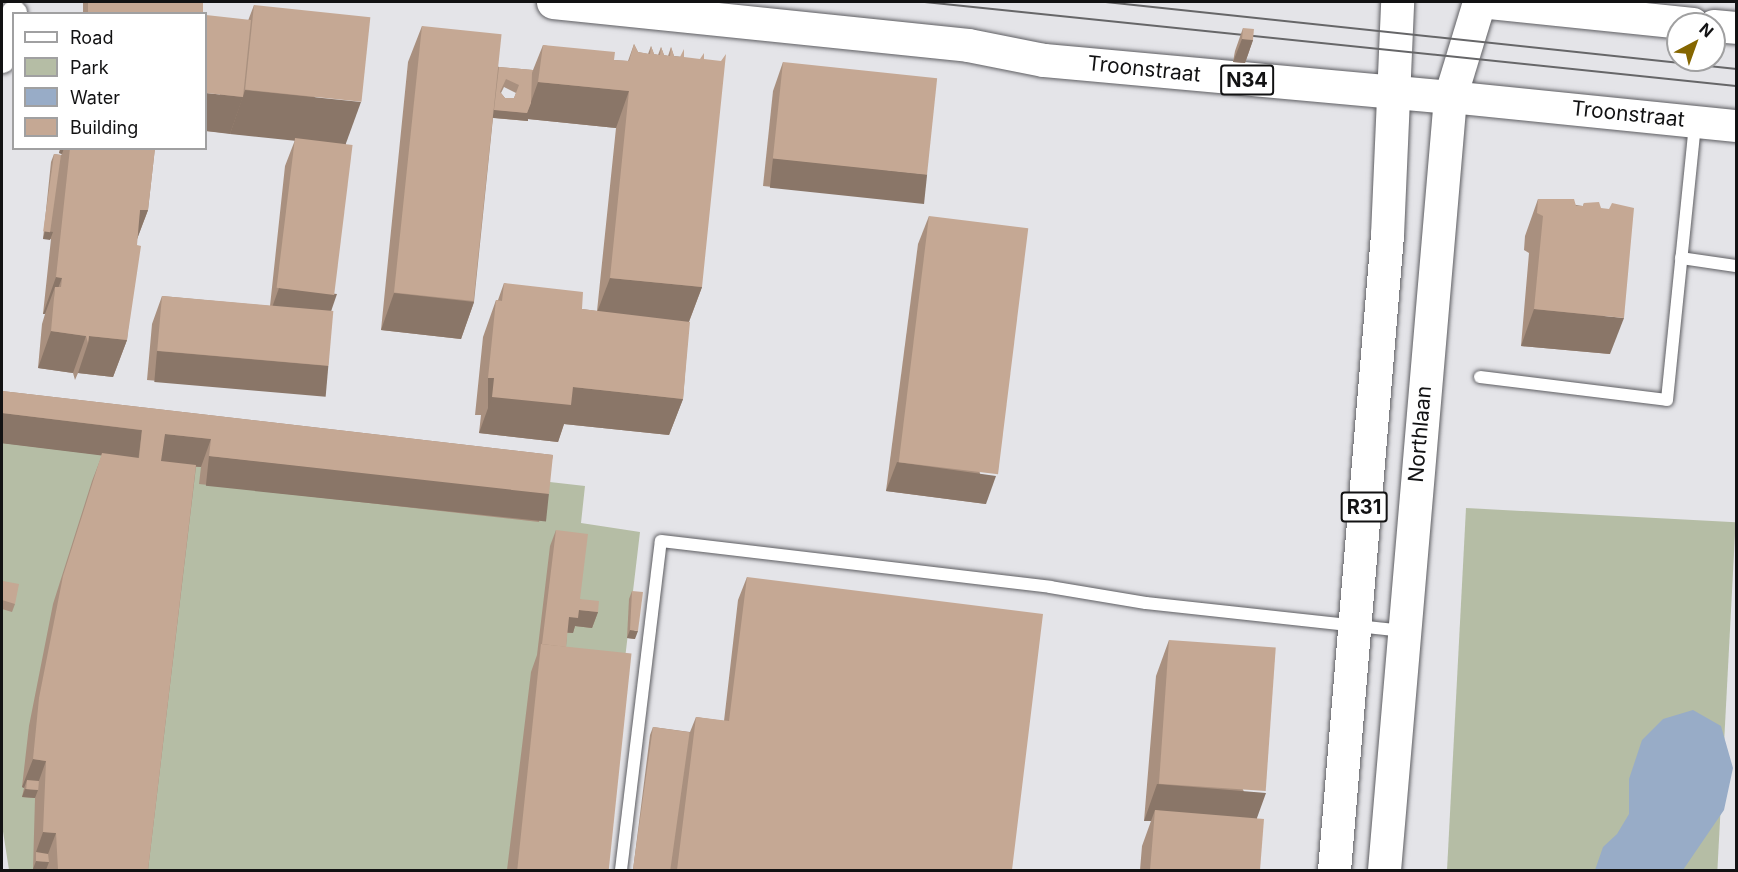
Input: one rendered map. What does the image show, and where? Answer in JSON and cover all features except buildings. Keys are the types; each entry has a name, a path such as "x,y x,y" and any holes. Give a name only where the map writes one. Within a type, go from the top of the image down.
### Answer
{"main road":[{"name":"Troonstraat","path":"553,2 968,45 1044,60 1450,98"},
{"name":"R31","path":"1334,870 1387,235 1395,93 1397,2"},
{"name":"Northlaan","path":"1384,870 1450,98 1480,2"}],"street":[{"path":"1480,2 1666,21"},
{"path":"2,60 12,22"},
{"name":"Troonstraat","path":"1450,98 1737,126"}],"lane":[{"path":"1480,377 1667,400 1695,122"},
{"path":"1681,258 1737,266"},
{"path":"621,870 661,541 1354,628 1404,631"}],"green space":[{"path":"2,420 585,486 581,523 640,532 600,870 9,870 2,825"},
{"path":"1466,508 1736,522 1717,870 1447,870"}],"water":[{"path":"1693,710 1721,726 1733,768 1724,810 1683,870 1595,870 1603,847 1617,834 1629,814 1629,779 1642,740 1663,719"}],"tram line":[{"path":"925,2 1736,86"},
{"path":"1106,2 1736,69"}]}
